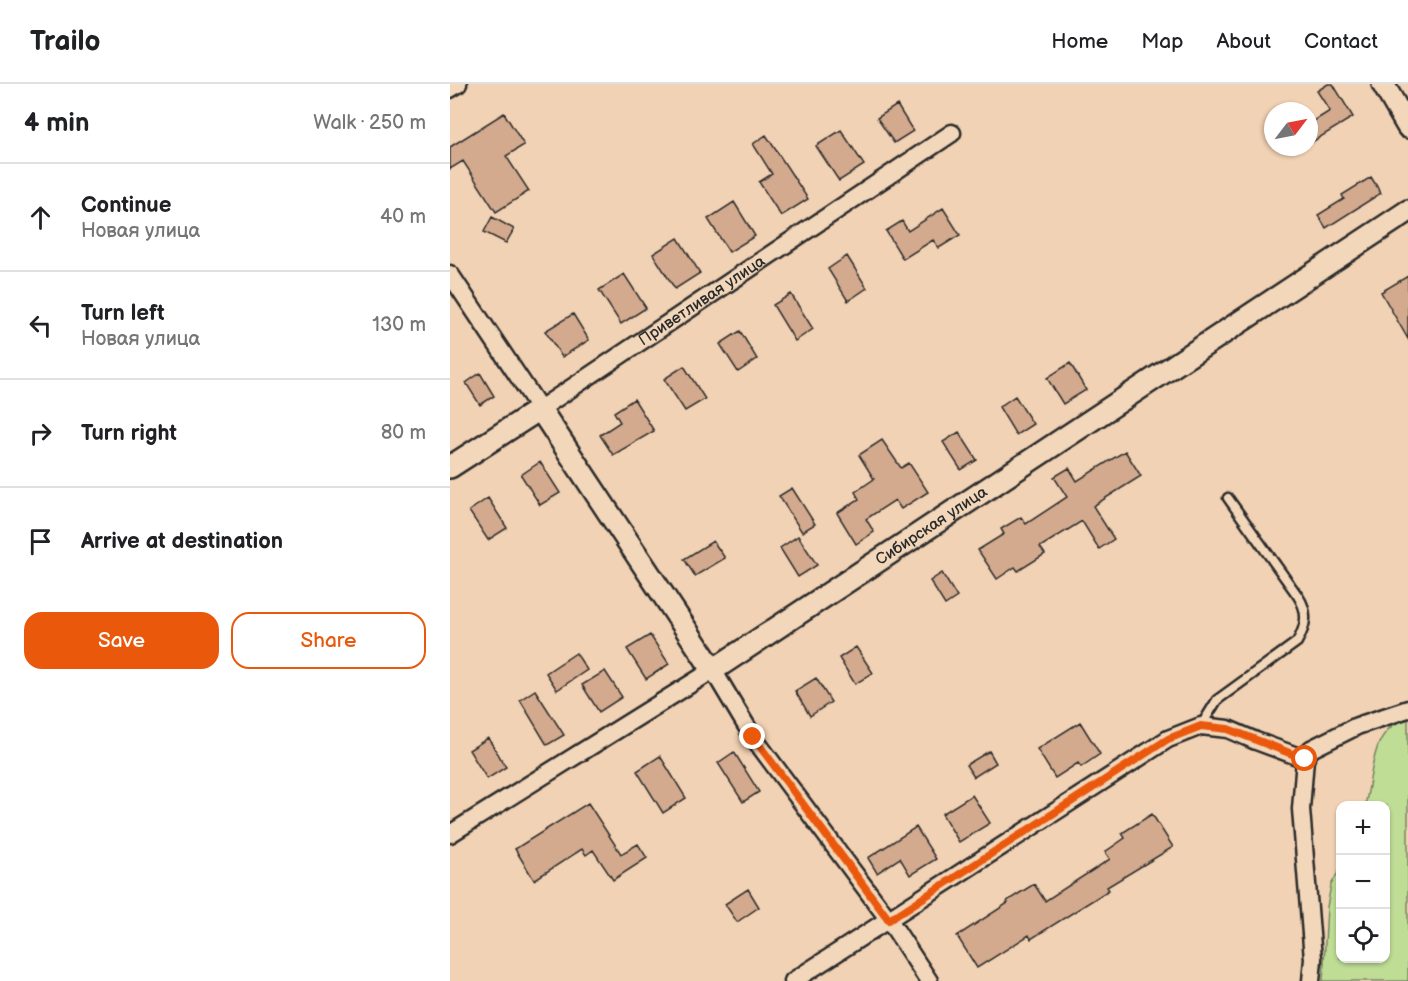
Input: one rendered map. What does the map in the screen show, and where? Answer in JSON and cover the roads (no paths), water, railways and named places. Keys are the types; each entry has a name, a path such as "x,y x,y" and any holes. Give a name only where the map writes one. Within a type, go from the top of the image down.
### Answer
{"street":[{"path":"450,89 458,84"},
{"path":"1383,84 1408,127"},
{"name":"Приветливая улица","path":"450,467 952,132"},
{"name":"Сибирская улица","path":"450,834 713,670 1408,211"},
{"path":"450,274 713,670 753,737 889,920 929,981"},
{"path":"1311,981 1313,958 1301,809 1305,759 1311,749 1357,726 1408,709"},
{"path":"793,981 1168,739 1201,726 1228,729 1305,759"}],"lane":[{"path":"1201,726 1217,700 1297,642 1304,631 1306,620 1304,606 1228,498"}]}
